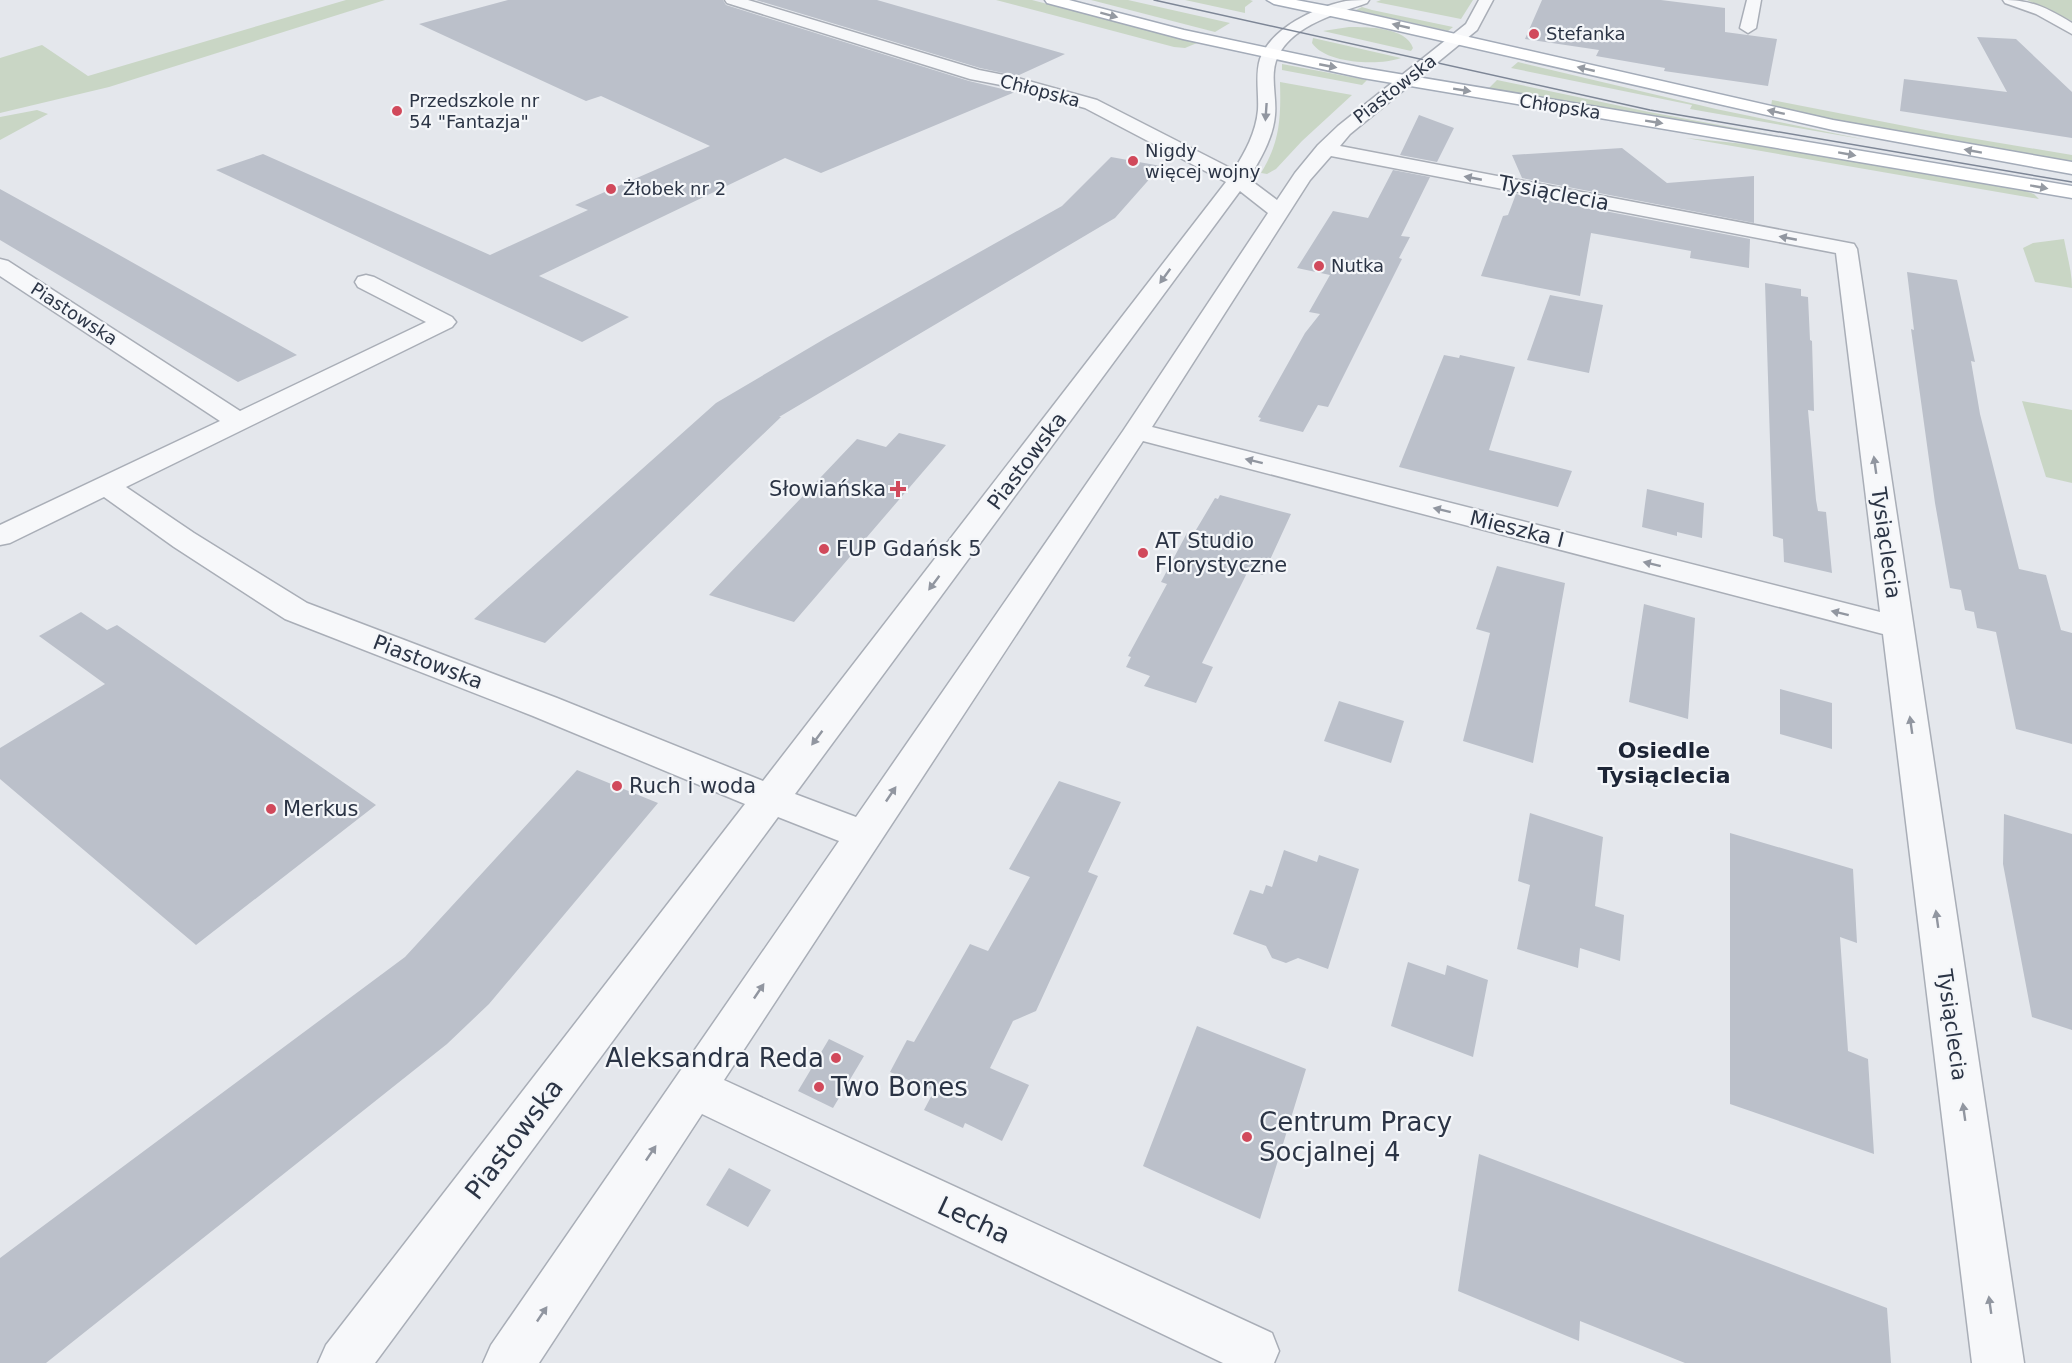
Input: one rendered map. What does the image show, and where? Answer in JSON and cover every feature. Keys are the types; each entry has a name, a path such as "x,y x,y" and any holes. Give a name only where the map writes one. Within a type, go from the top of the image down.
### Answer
{"main road":[{"name":"Chłopska","path":"1052,0 1270,54 1404,81 2072,192"},
{"name":"Chłopska","path":"1274,0 1458,39 1833,125 2072,168"}],"street":[{"name":"Chłopska","path":"732,0 976,75 1008,81 1091,104 1267,187"},
{"path":"1270,54 1298,27 1362,0"},
{"name":"Piastowska","path":"344,1363 770,799 1267,187 1302,177 1325,149 1371,106 1472,27 1486,0"},
{"path":"1748,28 1754,0"},
{"path":"1998,0 2009,0 2041,11 2072,28"},
{"name":"Piastowska","path":"509,1363 1136,431 1267,187 1260,143 1266,116 1267,72 1270,54"},
{"name":"Tysiąclecia","path":"1325,149 1845,249 1998,1363"},
{"path":"1267,187 1302,177"},
{"name":"Piastowska","path":"0,266 239,422"},
{"path":"0,536 444,322 366,282"},
{"name":"Mieszka I","path":"1136,431 1897,627"},
{"name":"Piastowska","path":"106,486 184,540 296,611 545,707 863,835"},
{"name":"Lecha","path":"694,1088 1254,1351"}],"green space":[{"path":"346,0 385,0 109,87 0,113 0,58 42,45 88,76"},
{"path":"996,0 1032,0 1197,43 1185,48 1174,47"},
{"path":"1091,0 1128,0 1230,23 1215,32"},
{"path":"1185,0 1253,1 1245,7 1245,13"},
{"path":"1381,0 1473,0 1461,19 1376,2"},
{"path":"2027,0 2072,0 2072,21"},
{"path":"1362,7 1453,27 1448,31 1356,10"},
{"path":"1349,27 1376,28 1395,32 1409,41 1413,48 1411,51 1323,31"},
{"path":"1313,38 1401,58 1380,62 1341,59 1319,50 1312,43"},
{"path":"1518,62 1716,109 1867,140 1690,109 1692,105 1511,68"},
{"path":"1282,64 1367,80 1362,85 1282,70"},
{"path":"1497,80 1649,112 1870,153 1488,89"},
{"path":"1280,82 1352,95 1302,141 1276,169 1267,174 1261,173 1276,140"},
{"path":"1772,100 1946,134 2072,155 2072,162 1771,107"},
{"path":"37,110 48,114 0,140 0,117"},
{"path":"1686,138 1755,145 2022,190 2034,194 2039,199"},
{"path":"2064,239 2072,288 2035,282 2023,248 2033,243"},
{"path":"2022,401 2072,410 2072,483 2046,477"}],"building":[{"path":"508,0 723,0 726,5 969,81 1015,92 821,173 785,158 539,276 629,317 582,342 216,170 263,154 490,255 588,210 575,205 710,146 601,96 586,101 419,24"},
{"path":"756,0 877,0 1065,54 1017,76 980,68"},
{"path":"1542,0 1661,0 1725,8 1725,32 1777,39 1768,86 1664,71 1665,68 1596,56 1599,50 1525,39"},
{"path":"1977,37 2016,39 2072,92 2072,138 1900,111 1904,79 2007,92"},
{"path":"1419,115 1454,128 1437,162 1400,155"},
{"path":"1622,148 1667,183 1754,176 1754,223 1522,178 1512,155"},
{"path":"1111,157 1161,166 1115,218 779,417 781,417 545,643 474,619 716,403 826,338 1062,206"},
{"path":"1393,170 1430,177 1401,236 1410,237 1399,258 1402,259 1328,407 1318,405 1303,432 1259,421 1261,418 1258,417 1305,333 1320,314 1309,312 1330,275 1297,268 1333,211 1368,218"},
{"path":"0,189 297,355 238,382 0,240"},
{"path":"1516,194 1750,239 1749,268 1690,258 1691,251 1591,233 1580,296 1481,276 1503,216 1508,215"},
{"path":"1907,272 1957,280 1975,362 1971,361 1980,414 2019,569 2046,575 2061,630 2072,633 2072,744 2016,729 1996,632 1977,628 1974,612 1965,610 1961,590 1950,588 1935,503 1911,329 1914,330"},
{"path":"1765,283 1801,289 1801,296 1808,297 1814,411 1808,410 1816,500 1818,511 1826,512 1832,573 1784,562 1783,539 1773,536"},
{"path":"1550,295 1603,305 1589,373 1527,360"},
{"path":"1444,355 1459,358 1460,355 1515,367 1489,450 1572,471 1558,507 1399,467"},
{"path":"899,433 946,445 794,622 709,595 857,439 886,447"},
{"path":"1647,489 1704,503 1702,538 1677,532 1677,536 1642,527"},
{"path":"1220,495 1291,514 1263,575 1248,571 1202,663 1213,667 1196,703 1144,686 1150,676 1126,667 1131,657 1128,656 1167,584 1161,582 1187,533 1193,535 1215,498 1218,499"},
{"path":"1497,566 1565,583 1533,763 1463,741 1490,633 1476,629"},
{"path":"1644,604 1695,618 1688,719 1629,702"},
{"path":"81,612 107,630 117,625 376,805 196,945 0,779 0,748 105,684 39,636"},
{"path":"1780,689 1832,703 1832,749 1780,734"},
{"path":"1339,701 1404,721 1391,763 1324,741"},
{"path":"577,770 658,803 489,1004 447,1044 46,1363 0,1363 0,1258 405,957"},
{"path":"1059,781 1121,802 1088,872 1098,876 1036,1011 1013,1021 990,1068 1029,1085 1002,1141 965,1123 963,1128 924,1110 934,1091 890,1072 907,1040 914,1042 970,944 988,951 1030,877 1009,869"},
{"path":"1530,813 1603,837 1595,906 1624,915 1620,961 1580,948 1578,968 1517,949 1530,885 1518,881"},
{"path":"2004,814 2072,834 2072,1030 2032,1017 2003,864"},
{"path":"1730,833 1853,869 1857,943 1840,937 1848,1051 1868,1059 1874,1154 1730,1104"},
{"path":"1284,850 1317,862 1319,855 1359,869 1328,969 1298,958 1286,963 1272,958 1266,946 1233,934 1250,890 1263,894 1266,885 1272,887"},
{"path":"1408,962 1445,975 1447,965 1488,980 1473,1057 1391,1026"},
{"path":"1197,1026 1306,1069 1260,1219 1143,1166"},
{"path":"829,1039 864,1056 833,1108 798,1091"},
{"path":"1479,1154 1887,1308 1891,1363 1685,1363 1580,1321 1579,1341 1458,1291"},
{"path":"729,1168 771,1190 748,1227 706,1205"}],"tram line":[{"path":"1154,0 1650,110 2072,182"}],"place":[{"name":"Stefanka","path":"1534,34"},
{"name":"Przedszkole nr 54 \"Fantazja\"","path":"397,111"},
{"name":"Nigdy więcej wojny","path":"1133,161"},
{"name":"Żłobek nr 2","path":"611,189"},
{"name":"Nutka","path":"1319,266"},
{"name":"Słowiańska","path":"898,489"},
{"name":"FUP Gdańsk 5","path":"824,549"},
{"name":"AT Studio Florystyczne","path":"1143,553"},
{"name":"Ruch i woda","path":"617,786"},
{"name":"Merkus","path":"271,809"},
{"name":"Aleksandra Reda","path":"836,1058"},
{"name":"Two Bones","path":"819,1087"},
{"name":"Centrum Pracy Socjalnej 4","path":"1247,1137"}],"district":[{"name":"Osiedle Tysiąclecia","path":"1664,762"}]}
